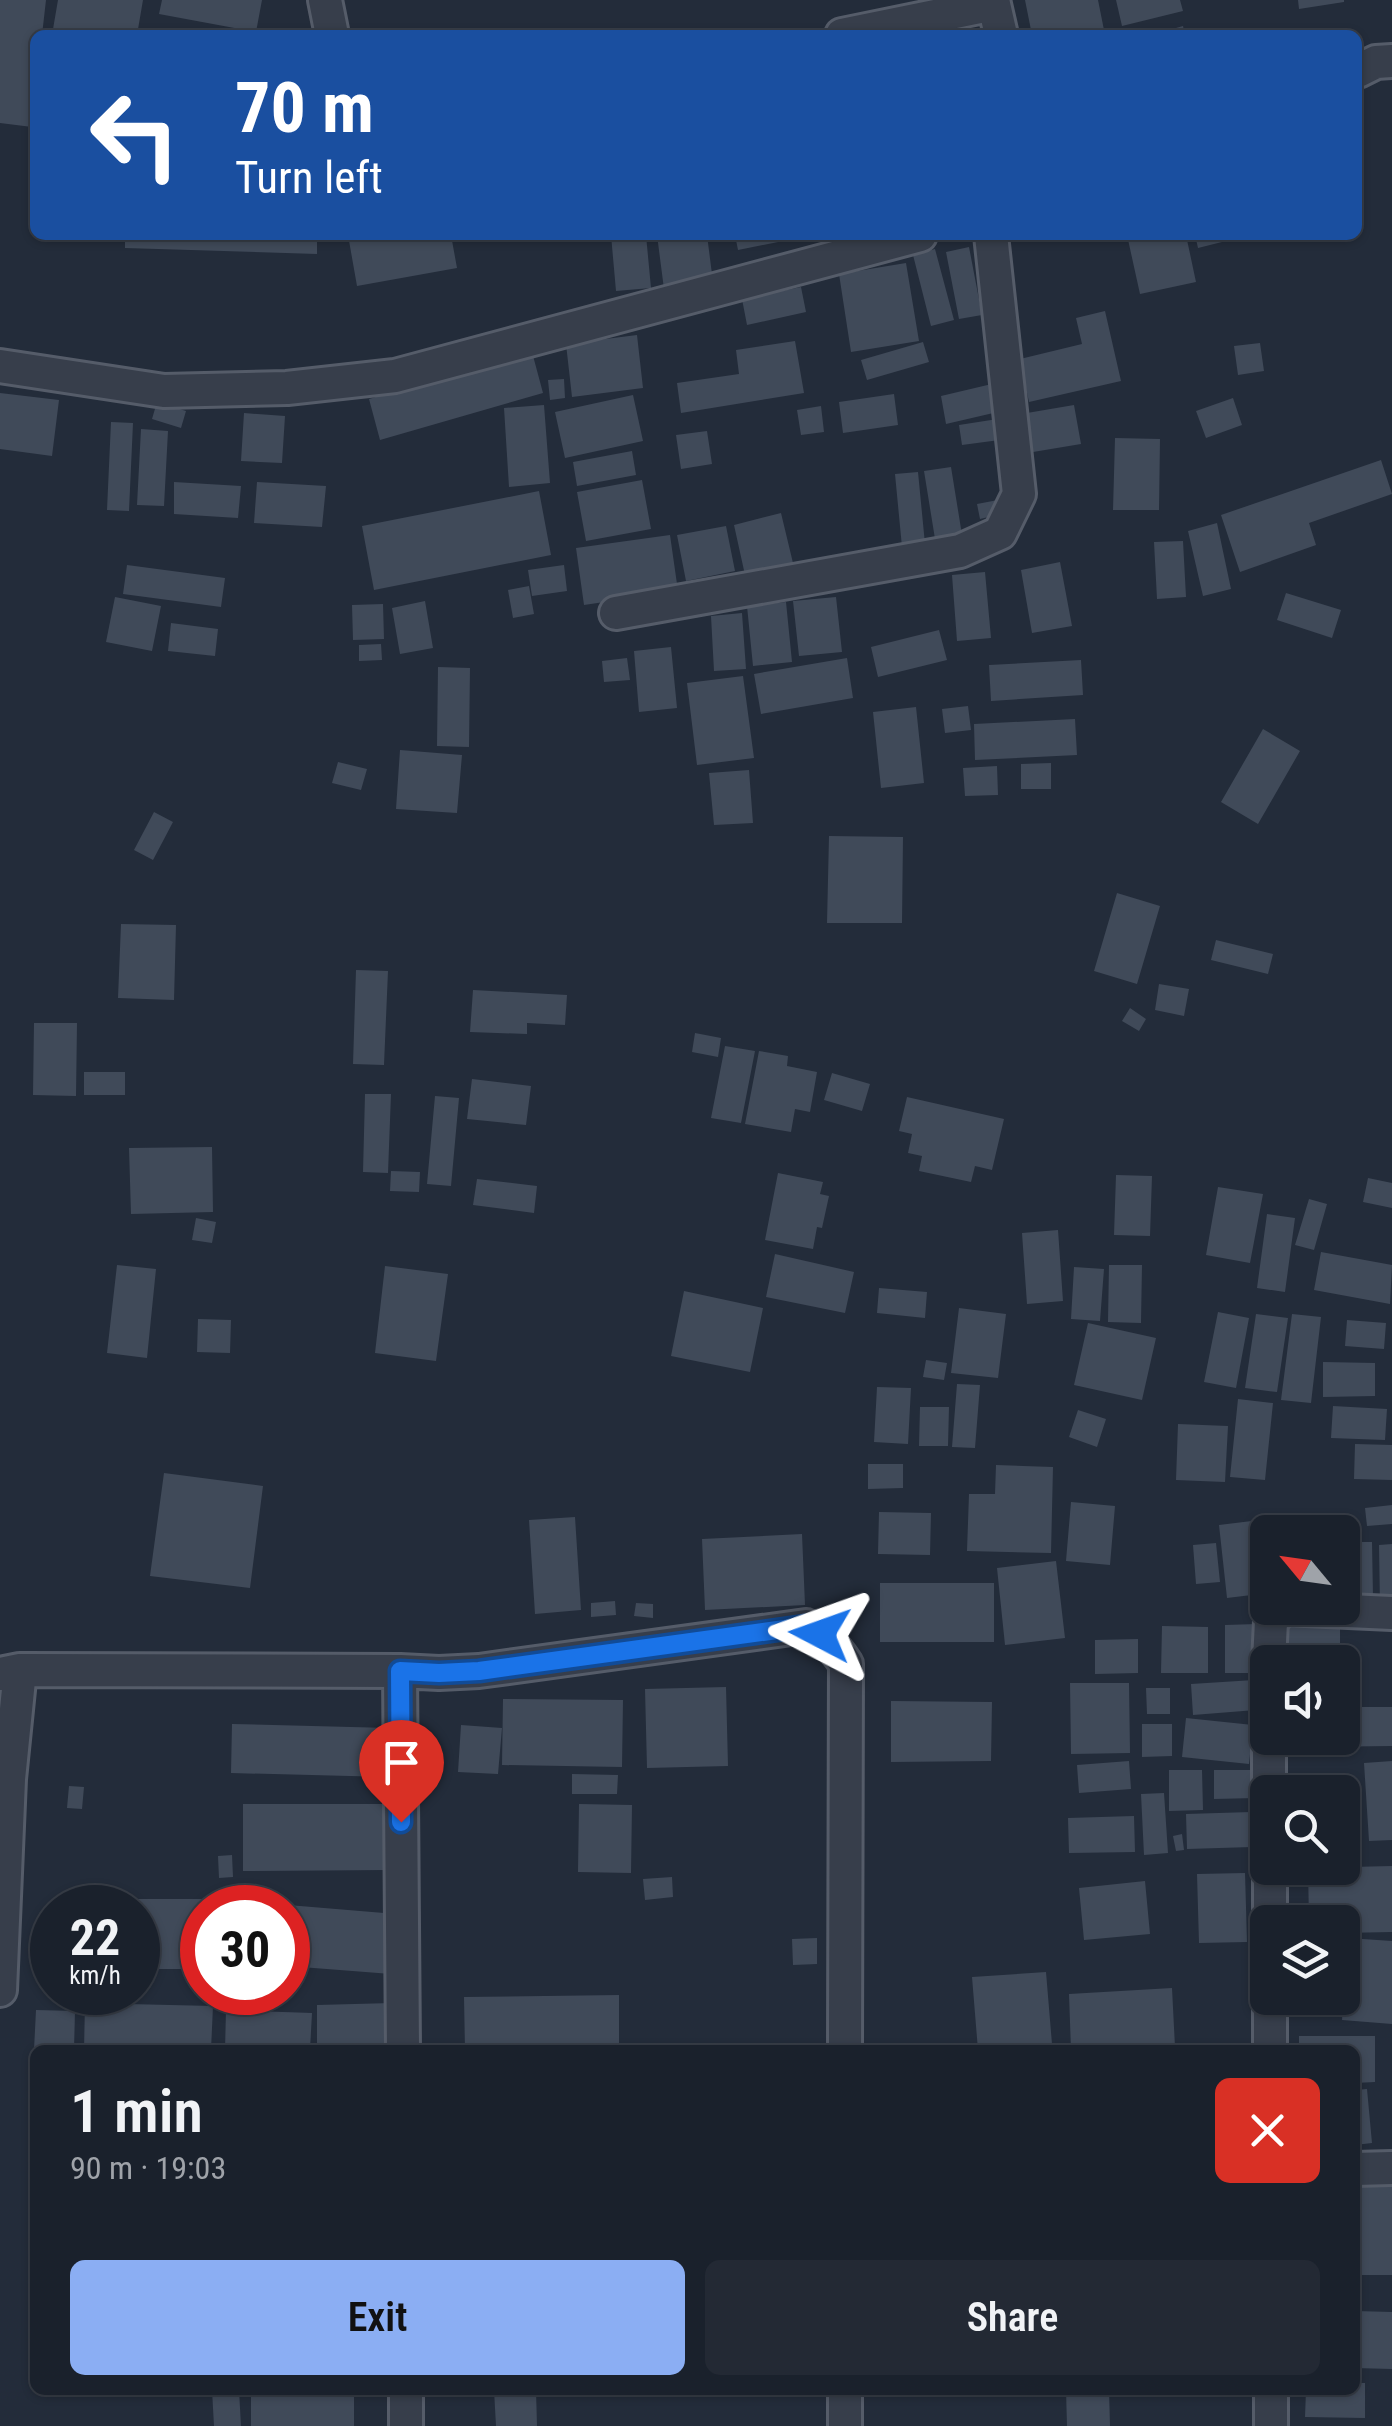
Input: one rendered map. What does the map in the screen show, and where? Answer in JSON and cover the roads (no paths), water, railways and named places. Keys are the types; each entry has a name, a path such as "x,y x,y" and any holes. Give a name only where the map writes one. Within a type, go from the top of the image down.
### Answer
{"street":[{"path":"325,0 331,30"},
{"path":"877,30 996,13"},
{"path":"1362,68 1376,62 1392,62"},
{"path":"0,366 164,390 287,388 395,376 901,240"},
{"path":"616,613 960,551 1000,534 1019,494 992,240"},
{"path":"1270,1645 1271,1621 1283,1608 1392,1613"},
{"path":"0,1990 10,1672 479,1671 806,1626 832,1643 846,1664 845,2045"},
{"path":"400,1671 403,2045"},
{"path":"1270,2015 1270,2045"},
{"path":"1360,2169 1392,2168"},
{"path":"406,2395 406,2426"},
{"path":"844,2426 845,2395"},
{"path":"1271,2395 1271,2426"}]}
